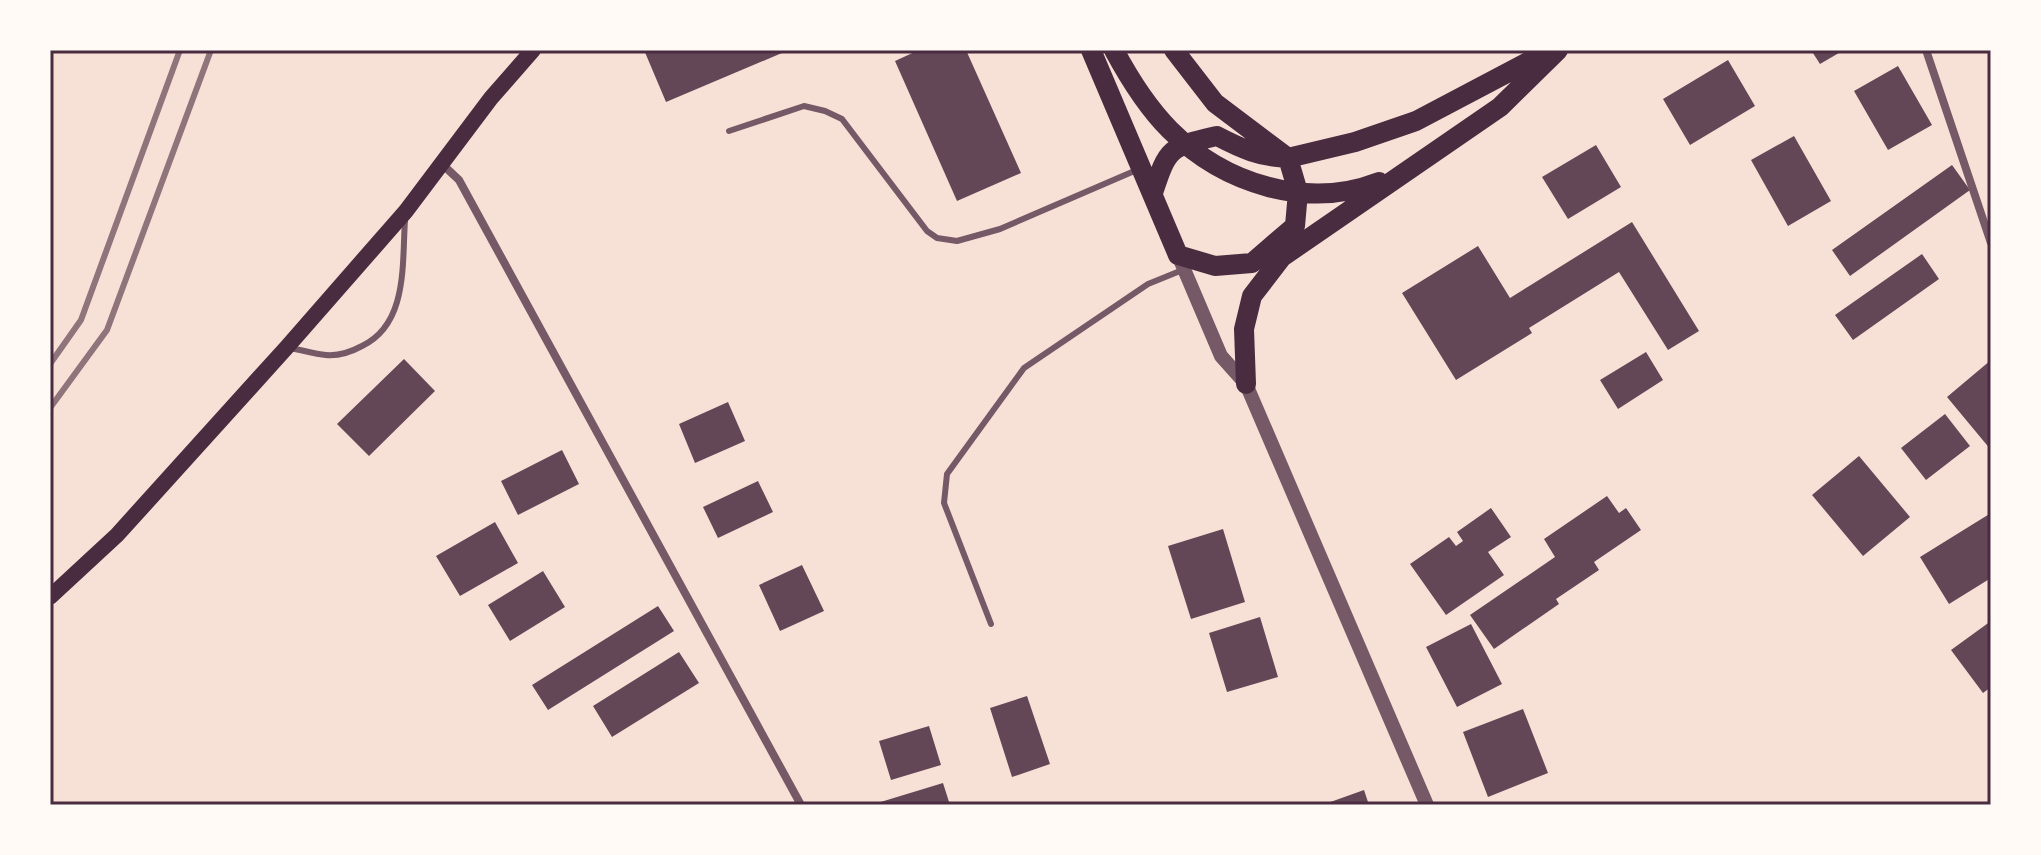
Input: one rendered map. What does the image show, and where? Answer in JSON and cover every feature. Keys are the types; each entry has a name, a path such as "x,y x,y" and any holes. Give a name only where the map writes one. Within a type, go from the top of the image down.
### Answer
{"main road":[{"path":"54,586 117,535 287,347 406,211 491,98 533,50"},
{"path":"1091,50 1182,262 1215,266 1282,257"},
{"path":"1114,50 1129,77 1170,130 1233,175 1274,190 1318,194 1359,190 1412,168"},
{"path":"1174,50 1215,103 1288,158 1298,192 1295,226 1252,263"},
{"path":"1153,193 1166,155 1186,143 1217,136 1248,153 1288,158 1355,142 1416,121 1550,50"},
{"path":"1246,384 1244,329 1252,296 1282,257 1500,107 1558,50"}],"street":[{"path":"1926,50 1991,243"},
{"path":"442,164 459,180 801,805"},
{"path":"1182,262 1221,356 1246,384 1427,805"}],"lane":[{"path":"729,131 804,106 842,119 927,231 937,238 957,241 1000,229 1142,168"},
{"path":"287,347 329,356 351,352 374,341 390,324 399,298 406,211"},
{"path":"991,624 944,503 947,474 1024,368 1182,262"}],"building":[{"path":"644,50 789,50 666,102"},
{"path":"919,50 966,50 1021,173 957,201 895,61"},
{"path":"1811,50 1844,50 1820,64"},
{"path":"1728,60 1755,106 1690,145 1663,99"},
{"path":"1898,66 1932,125 1888,150 1854,91"},
{"path":"1794,136 1831,201 1788,226 1751,160"},
{"path":"1596,145 1621,187 1568,219 1542,177"},
{"path":"1952,165 1970,190 1850,276 1832,250"},
{"path":"1632,222 1699,331 1668,350 1619,272 1529,328 1532,333 1456,380 1402,293 1478,246 1510,298"},
{"path":"1922,254 1939,279 1853,340 1835,315"},
{"path":"1646,352 1663,380 1618,409 1600,380"},
{"path":"404,359 435,391 369,456 337,424"},
{"path":"1991,360 1991,450 1947,397"},
{"path":"728,402 745,441 695,463 679,424"},
{"path":"1945,414 1970,446 1926,480 1901,448"},
{"path":"562,450 579,484 518,515 501,481"},
{"path":"1859,456 1910,517 1863,556 1812,495"},
{"path":"758,481 773,512 718,538 703,507"},
{"path":"1607,496 1619,513 1626,508 1641,530 1594,562 1599,570 1556,599 1559,604 1494,649 1470,615 1555,557 1544,539"},
{"path":"1491,508 1511,537 1488,552 1504,575 1446,615 1410,564 1449,537 1456,546 1463,541 1457,532"},
{"path":"1991,513 1991,578 1949,604 1920,557"},
{"path":"495,522 518,563 460,596 436,556"},
{"path":"1223,529 1245,602 1191,619 1168,546"},
{"path":"802,565 824,611 780,631 759,585"},
{"path":"543,571 565,607 510,641 488,605"},
{"path":"658,606 674,631 548,710 532,685"},
{"path":"1260,617 1278,677 1227,692 1209,633"},
{"path":"1991,621 1991,687 1983,693 1951,650"},
{"path":"1471,624 1502,684 1457,707 1426,647"},
{"path":"679,652 699,683 612,737 593,706"},
{"path":"1027,696 1050,764 1012,777 990,708"},
{"path":"1523,709 1548,773 1488,797 1463,732"},
{"path":"929,726 941,765 891,780 879,741"},
{"path":"943,783 950,805 874,805 874,804"},
{"path":"1364,790 1369,805 1322,805"}],"railway":[{"path":"50,364 81,320 180,50"},
{"path":"50,408 107,330 211,50"}]}
